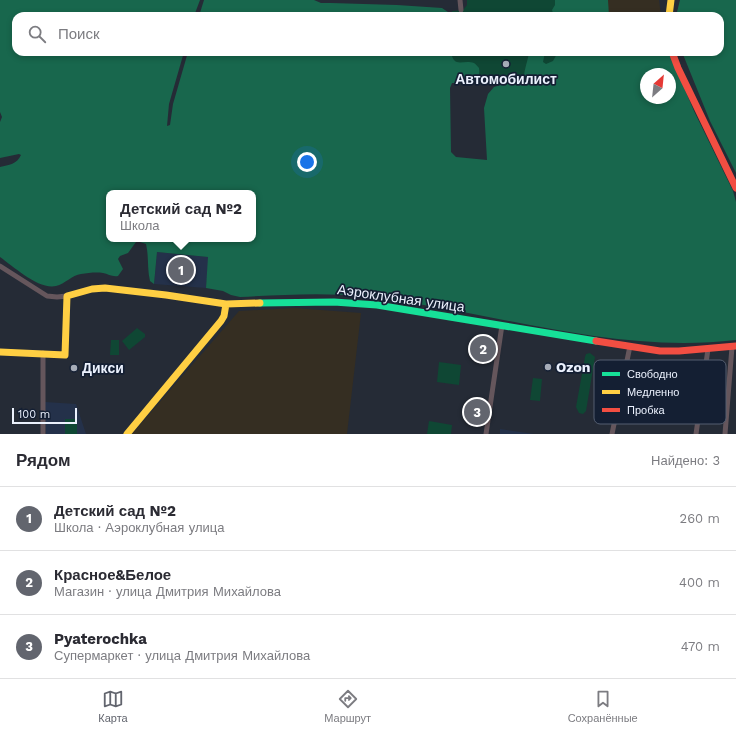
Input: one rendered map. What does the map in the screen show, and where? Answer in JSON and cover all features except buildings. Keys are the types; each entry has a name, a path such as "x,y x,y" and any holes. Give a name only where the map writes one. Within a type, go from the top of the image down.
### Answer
{"street":[{"path":"460,0 461,10"},
{"path":"670,12 671,0"},
{"path":"674,56 736,188"},
{"name":"Аэроклубная улица","path":"0,266 47,296 57,298 92,289 118,288 226,304 334,302 377,305 648,350 668,351 734,346"},
{"path":"0,352 66,355 67,296"},
{"path":"126,434 221,321 224,316 226,304"},
{"path":"486,434 502,325"},
{"path":"627,360 630,346"},
{"path":"726,434 734,346"},
{"path":"706,360 708,349"},
{"path":"43,353 43,434"},
{"path":"612,434 614,424"},
{"path":"696,434 697,424"}],"shaded area":[{"path":"603,0 659,0 660,12 604,12"},
{"path":"157,252 209,257 206,288 154,284"},
{"path":"294,308 361,313 347,434 132,434 239,311"},
{"path":"45,402 76,404 86,434 46,434"},
{"path":"500,429 534,434 500,434"}],"green space":[{"path":"0,0 200,0 196,12 12,12 12,56 183,56 169,104 167,126 170,125 173,104 187,56 452,56 457,62 475,63 479,68 479,74 475,81 471,83 452,83 450,88 451,152 456,157 487,160 484,108 488,94 494,87 524,78 528,56 544,56 543,62 546,64 553,61 556,56 671,56 676,68 640,68 640,104 676,104 676,69 694,111 733,191 736,202 736,340 689,343 643,341 597,336 551,329 413,303 351,295 304,294 240,297 223,291 206,288 208,257 157,252 154,284 150,281 146,244 140,242 256,242 256,190 106,190 106,242 136,242 128,253 120,256 118,259 123,269 118,276 112,276 105,273 86,273 75,276 56,286 42,285 19,272 0,257 0,167 10,165 21,155 19,154 0,158 0,122 2,117 0,112"},
{"path":"204,0 314,0 321,3 442,8 448,12 200,12"},
{"path":"467,0 556,0 557,12 452,12 463,10 467,5"},
{"path":"555,0 608,0 609,12 553,12 552,10 555,5"},
{"path":"680,0 736,0 736,173 710,121 684,56 724,56 724,12 677,12"},
{"name":"Автомобилист","path":"452,56 559,56 560,77 452,82"},
{"path":"137,328 145,334 145,337 129,350 122,341"},
{"path":"111,340 119,340 119,355 110,355"},
{"path":"590,353 595,357 586,411 583,414 579,413 576,407 586,354"},
{"path":"439,362 461,365 459,385 437,382"},
{"path":"533,378 542,379 540,401 530,400"},
{"path":"65,419 77,419 77,434 65,434"},
{"path":"429,421 452,425 451,434 427,434"}],"traffic: fast":[{"path":"260,303 334,302 377,305 596,341"}],"traffic: slow":[{"path":"670,12 671,0"},
{"path":"0,352 65,355 67,296 92,289 105,288 226,304 260,303"},
{"path":"127,434 221,321 224,316 226,304"}],"traffic: jam":[{"path":"674,56 736,188"},
{"path":"596,341 660,351 679,351 736,346"}],"place":[{"name":"Автомобилист","path":"506,64"},
{"name":"Детский сад №2","path":"181,270"},
{"name":"Красное&Белое","path":"483,349"},
{"name":"Ozon","path":"548,367"},
{"name":"Дикси","path":"74,368"},
{"name":"Pyaterochka","path":"477,412"}]}
